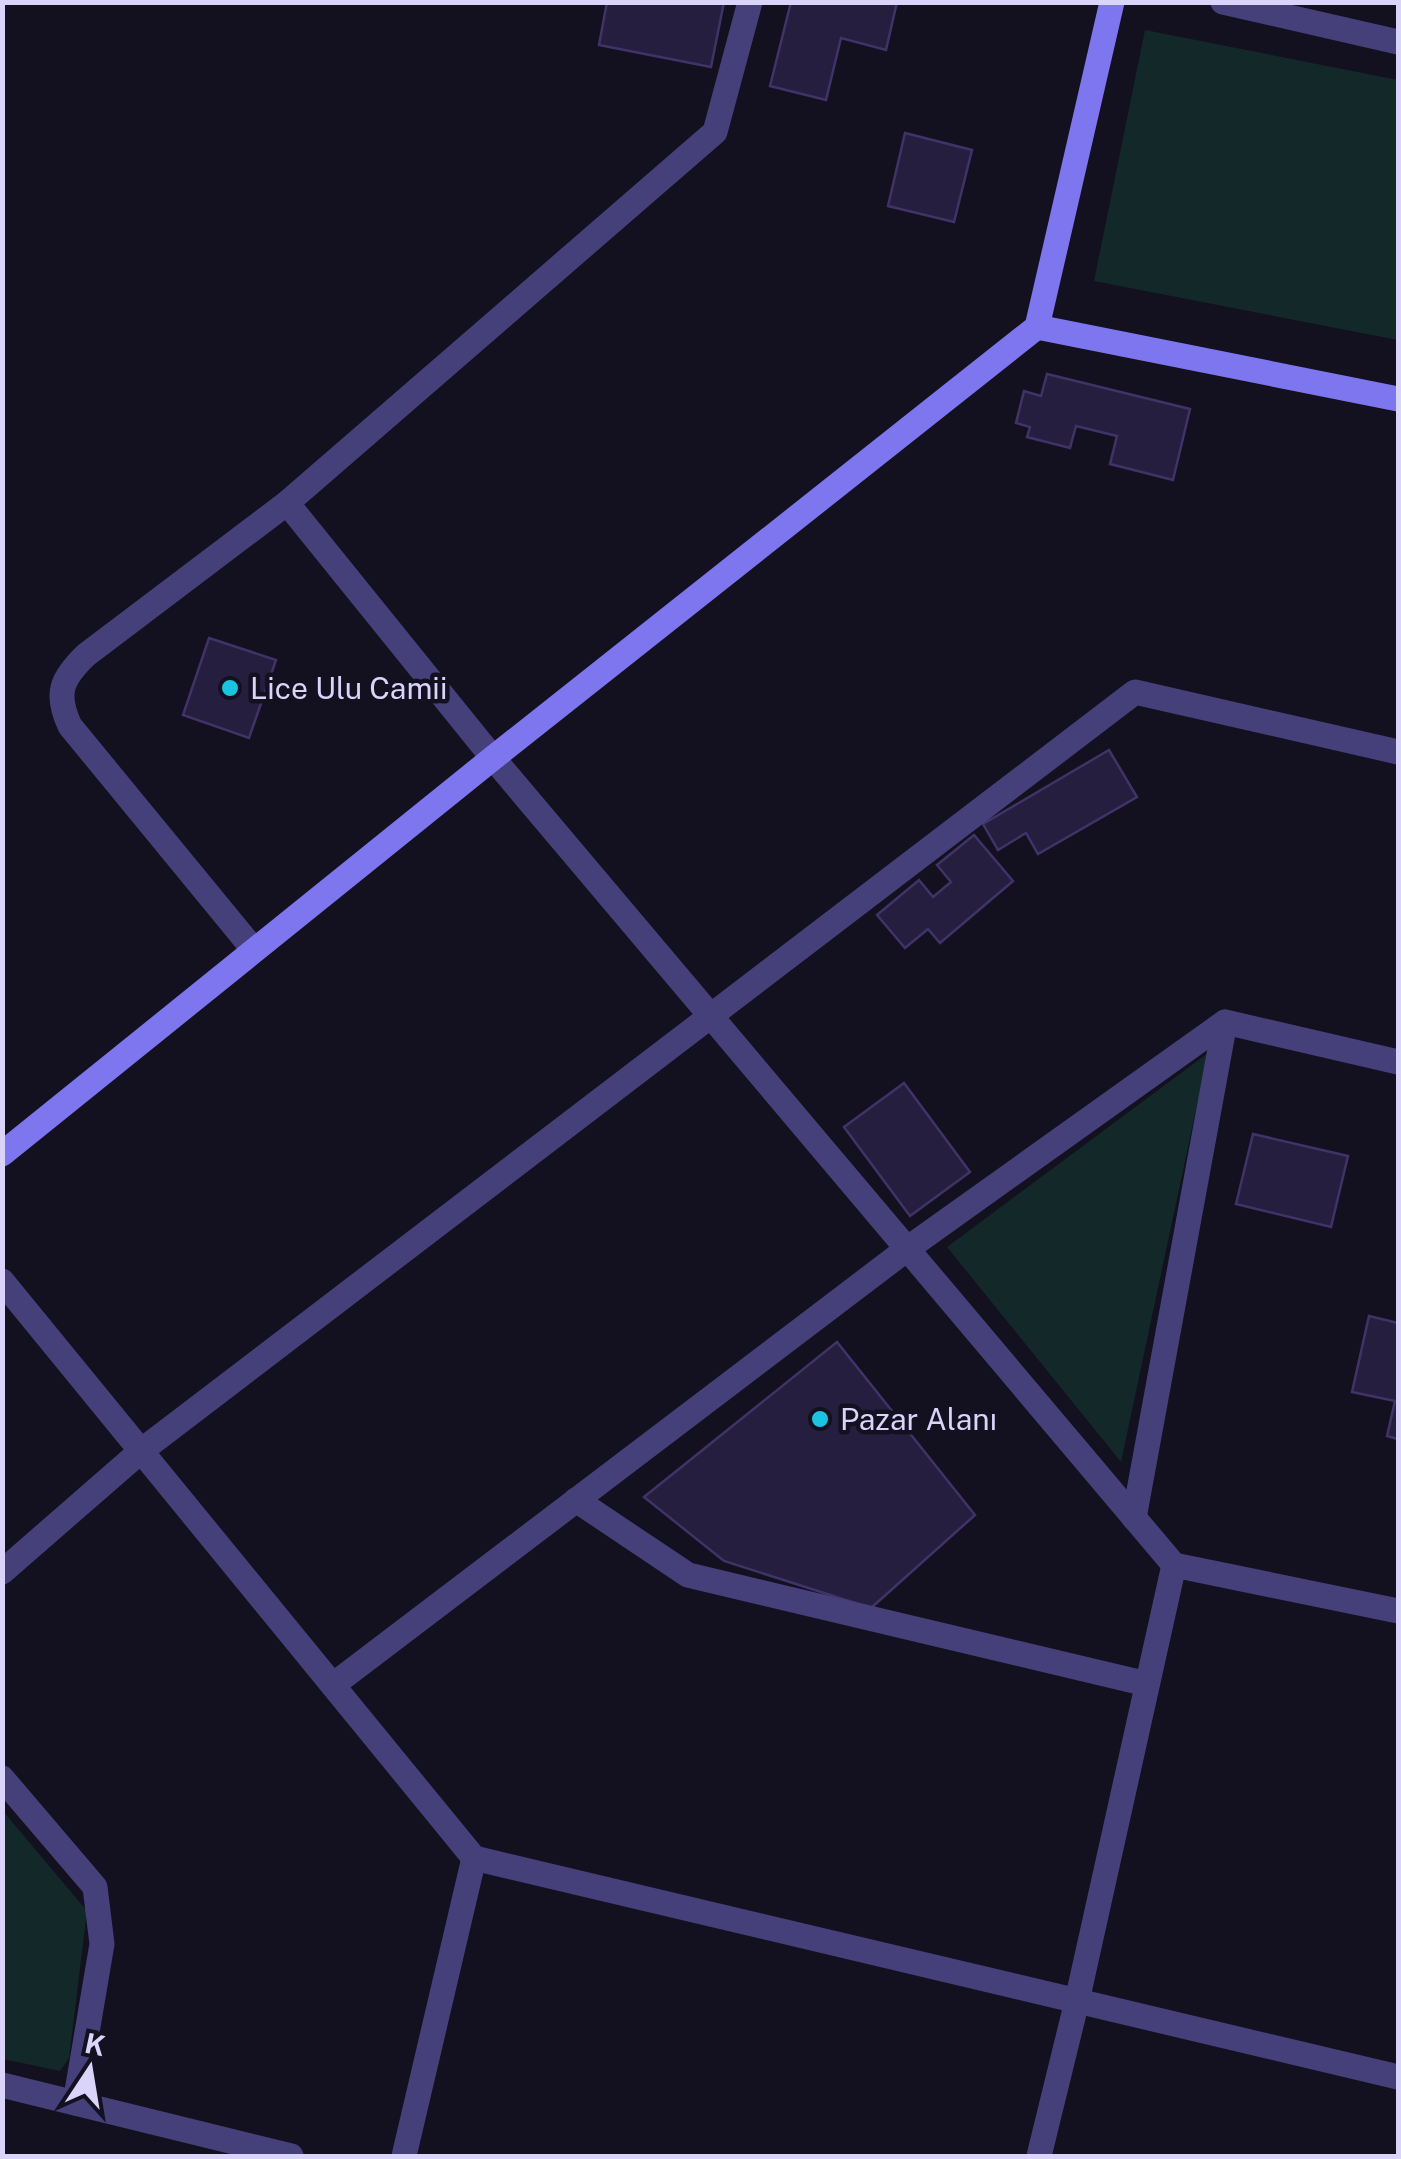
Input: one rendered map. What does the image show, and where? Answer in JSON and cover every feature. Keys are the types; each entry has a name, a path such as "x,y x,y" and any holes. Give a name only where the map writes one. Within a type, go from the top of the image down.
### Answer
{"street":[{"path":"254,950 70,726 60,704 68,672 287,503 715,132 750,2"},
{"path":"2,1154 492,758 1037,327 1112,2"},
{"path":"1222,2 1398,42"},
{"path":"1037,327 1398,399"},
{"path":"287,503 492,758 1174,1565 1398,1612"},
{"path":"2,1572 141,1451 1135,692 1398,752"},
{"path":"1134,1518 1225,1022"},
{"path":"332,1685 907,1248 1225,1022 1398,1062"},
{"path":"2,1281 474,1858 1398,2077"},
{"path":"576,1500 688,1575 1147,1684"},
{"path":"1039,2156 1174,1565"},
{"path":"2,1778 95,1887 102,1944 76,2103"},
{"path":"404,2156 474,1858"},
{"path":"2,2085 291,2156"}],"green space":[{"path":"1145,30 1398,80 1398,340 1094,281"},
{"path":"1208,1053 1121,1462 947,1247"},
{"path":"2,1810 87,1911 69,2058 60,2071 3,2059"}],"building":[{"path":"607,2 724,2 711,67 599,45"},
{"path":"791,2 897,2 886,50 841,38 826,100 770,86"},
{"path":"905,133 972,150 954,222 888,206"},
{"path":"1047,374 1190,409 1173,480 1110,464 1117,436 1076,426 1070,448 1027,437 1030,427 1016,423 1024,391 1041,396"},
{"name":"Lice Ulu Camii","path":"209,638 276,660 249,738 183,715"},
{"path":"1109,750 1137,797 1038,854 1026,833 998,850 983,824"},
{"path":"974,835 1013,881 940,943 928,929 905,948 877,915 919,880 933,897 951,882 937,865"},
{"path":"904,1083 970,1172 910,1216 844,1127"},
{"path":"1253,1134 1348,1156 1331,1227 1236,1204"},
{"path":"1369,1316 1398,1323 1398,1439 1387,1436 1395,1401 1352,1392"},
{"name":"Pazar Alanı","path":"837,1342 975,1515 871,1608 724,1561 644,1497"}],"place":[{"name":"Lice Ulu Camii","path":"230,688"},
{"name":"Pazar Alanı","path":"820,1419"}]}
